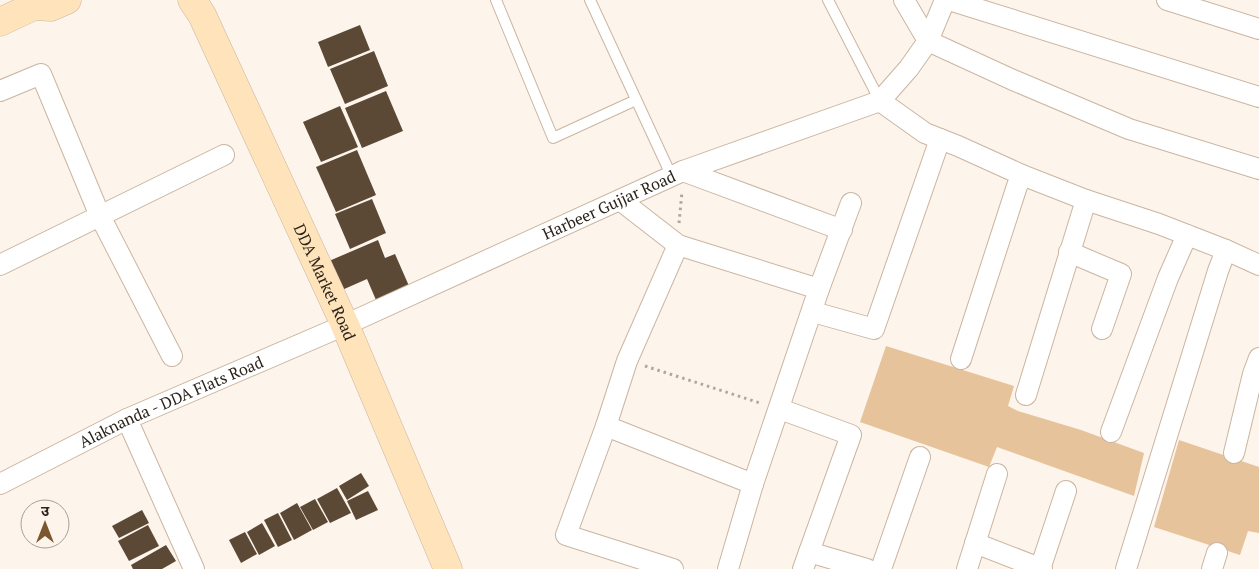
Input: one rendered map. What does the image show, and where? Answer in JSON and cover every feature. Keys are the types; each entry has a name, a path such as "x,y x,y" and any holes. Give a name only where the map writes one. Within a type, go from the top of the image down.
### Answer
{"street":[{"name":"DDA Market Road","path":"192,0 202,15 345,324 448,569"},
{"path":"904,0 928,41 1013,80 1129,129 1259,169"},
{"path":"945,0 928,41 909,68 880,101 925,133 1022,175 1086,200 1187,235 1259,265"},
{"path":"949,0 1259,97"},
{"path":"1167,0 1259,29"},
{"path":"0,22 45,6"},
{"path":"0,39 45,6"},
{"path":"0,91 41,74 100,216 172,356"},
{"name":"Harbeer Gujjar Road","path":"345,324 677,174 880,101"},
{"path":"812,312 874,329 940,139"},
{"path":"0,265 224,155"},
{"path":"677,174 842,230"},
{"path":"961,359 1022,175"},
{"path":"620,200 678,245 819,289"},
{"path":"1026,395 1086,200"},
{"path":"728,569 754,484 819,289 851,203"},
{"path":"1111,432 1168,278 1187,235"},
{"path":"673,569 566,535 606,426 627,361 678,245"},
{"path":"1126,569 1215,280 1226,250"},
{"path":"1069,252 1121,274 1102,329"},
{"name":"Alaknanda - DDA Flats Road","path":"0,484 127,419 345,324"},
{"path":"1234,453 1253,374 1259,358"},
{"path":"780,409 851,435 806,560 867,569"},
{"path":"127,419 194,569"},
{"path":"606,426 754,484"},
{"path":"881,569 920,457"},
{"path":"967,569 997,474"},
{"path":"975,543 1041,569 1066,490"}],"lane":[{"path":"496,0 553,138 636,100"},
{"path":"590,0 636,100 677,174"},
{"path":"828,0 880,101"}],"path":[{"path":"677,174 678,245"},
{"path":"627,361 780,409"}],"shaded area":[{"path":"886,346 1014,386 1008,406 1144,453 1134,496 997,447 989,467 860,422"},
{"path":"1179,440 1259,467 1259,533 1248,531 1240,555 1154,527"}],"building":[{"path":"360,25 370,50 328,67 318,42"},
{"path":"374,51 388,86 345,104 330,69"},
{"path":"386,91 403,131 362,148 345,108"},
{"path":"340,106 358,147 321,162 303,122"},
{"path":"357,150 376,195 336,212 316,167"},
{"path":"372,199 386,233 350,249 335,214"},
{"path":"378,240 385,258 395,254 409,286 376,300 367,279 342,290 329,261"},
{"path":"361,473 369,486 347,500 339,486"},
{"path":"337,488 351,513 330,523 317,499"},
{"path":"368,491 378,510 356,520 347,501"},
{"path":"315,499 328,522 313,530 300,507"},
{"path":"297,503 312,530 294,540 280,513"},
{"path":"142,510 149,523 119,538 112,526"},
{"path":"278,513 292,540 278,547 264,520"},
{"path":"262,523 275,546 259,555 247,532"},
{"path":"148,525 159,546 129,561 118,541"},
{"path":"245,532 257,554 241,563 229,540"},
{"path":"166,545 176,561 162,569 133,569 131,565"}]}
